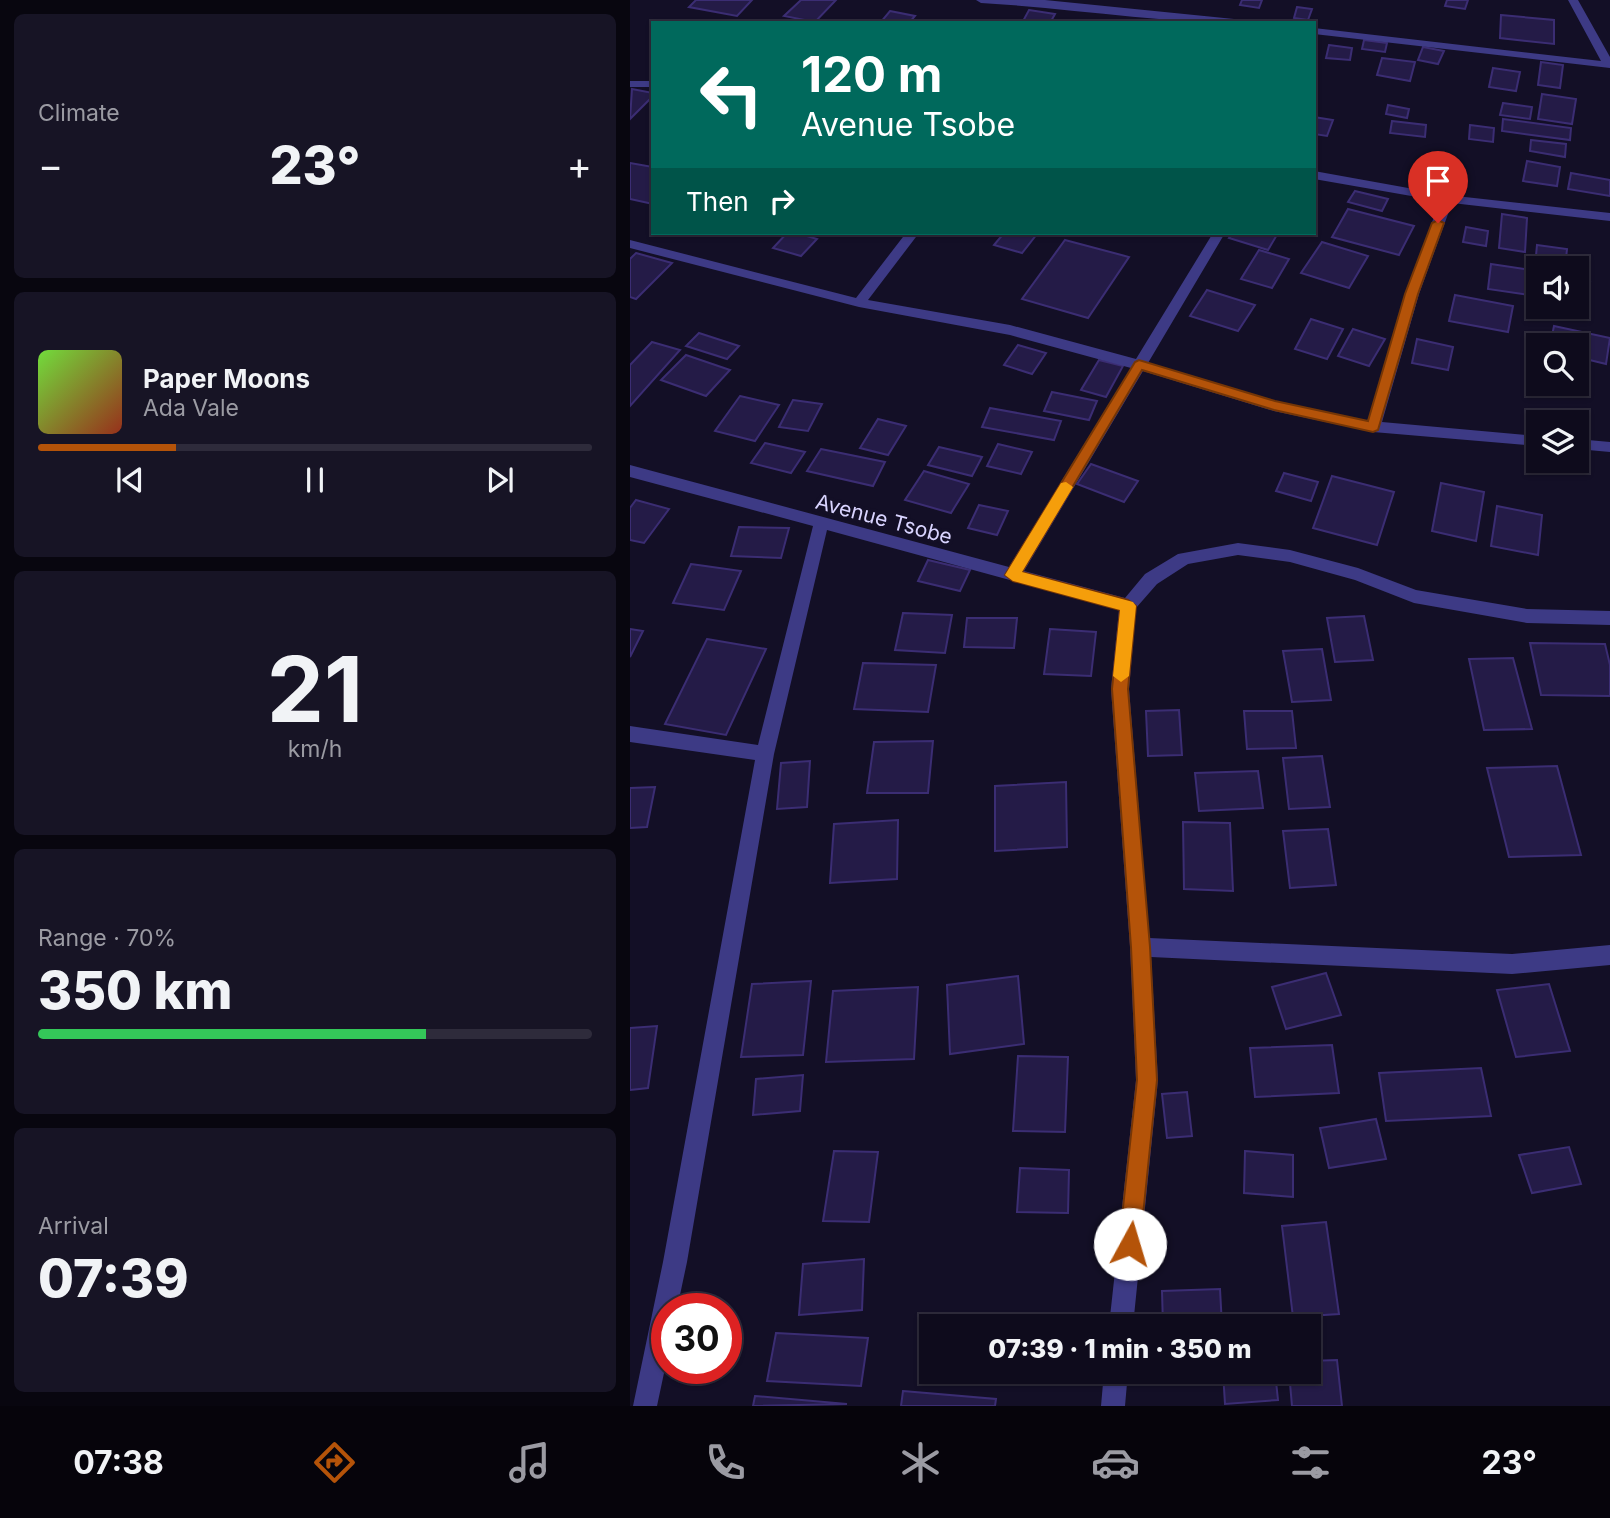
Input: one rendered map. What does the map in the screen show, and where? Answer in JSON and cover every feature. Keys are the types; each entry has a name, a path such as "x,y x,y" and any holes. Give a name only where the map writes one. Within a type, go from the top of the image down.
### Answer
{"street":[{"path":"981,0 1179,11 1233,21"},
{"path":"1573,0 1610,65"},
{"path":"1316,30 1610,65"},
{"path":"630,83 651,84"},
{"path":"1316,175 1447,199 1610,217"},
{"path":"1373,427 1412,294 1447,199"},
{"path":"859,303 912,235"},
{"path":"1013,575 1218,235"},
{"path":"630,244 859,303 1010,330 1274,406 1373,427 1526,440"},
{"path":"1589,445 1610,447"},
{"name":"Avenue Tsobe","path":"630,471 1128,606"},
{"path":"645,1406 675,1262 765,754 821,524"},
{"path":"1122,1314 1147,1080 1140,947 1120,689 1128,606 1151,579 1184,558 1238,549 1290,556 1358,574 1414,596 1527,616 1610,618"},
{"path":"630,734 765,754"},
{"path":"1140,947 1512,964 1610,956"},
{"path":"1113,1406 1115,1384"}],"building":[{"path":"696,0 752,0 737,16 689,7"},
{"path":"801,0 836,0 816,21 784,16"},
{"path":"1242,0 1262,0 1259,8 1240,5"},
{"path":"1447,0 1468,0 1465,9 1445,6"},
{"path":"1297,7 1312,9 1308,20 1294,18"},
{"path":"1029,10 1055,14 1051,21 1023,21"},
{"path":"890,11 915,16 911,21 882,21"},
{"path":"1501,15 1554,20 1554,44 1500,38"},
{"path":"1364,40 1387,43 1385,52 1362,49"},
{"path":"1329,45 1352,48 1350,60 1326,58"},
{"path":"1423,47 1444,51 1438,64 1418,60"},
{"path":"1382,58 1415,62 1410,81 1377,75"},
{"path":"1541,62 1563,65 1560,88 1538,85"},
{"path":"1493,68 1520,72 1516,91 1489,87"},
{"path":"632,89 651,93 651,98 630,119"},
{"path":"1542,94 1576,99 1572,124 1538,119"},
{"path":"1503,103 1532,107 1530,119 1500,115"},
{"path":"1388,105 1409,109 1407,118 1386,114"},
{"path":"1316,117 1333,120 1327,136 1316,134"},
{"path":"1503,119 1571,128 1570,140 1502,131"},
{"path":"1392,121 1426,125 1425,137 1390,133"},
{"path":"1470,125 1494,128 1493,142 1469,139"},
{"path":"1531,140 1566,144 1565,157 1530,151"},
{"path":"1527,161 1560,167 1557,186 1523,181"},
{"path":"630,163 651,167 651,204 630,199"},
{"path":"1571,173 1610,180 1610,196 1568,189"},
{"path":"1355,191 1388,199 1382,211 1348,202"},
{"path":"1348,209 1414,226 1399,255 1332,237"},
{"path":"1502,214 1527,218 1525,252 1499,248"},
{"path":"1466,227 1488,231 1486,246 1463,242"},
{"path":"785,235 804,235 817,239 801,256 773,248"},
{"path":"1002,235 1036,235 1022,253 994,245"},
{"path":"1231,235 1277,235 1268,250 1229,238"},
{"path":"1065,240 1129,257 1088,318 1022,299"},
{"path":"1322,242 1368,256 1349,288 1301,273"},
{"path":"1537,245 1567,249 1566,256 1536,256"},
{"path":"1259,250 1289,259 1272,288 1241,279"},
{"path":"636,253 672,263 636,299 630,297 630,259"},
{"path":"1491,264 1526,269 1526,294 1488,289"},
{"path":"1207,290 1255,305 1238,331 1190,316"},
{"path":"1455,295 1513,306 1508,332 1449,321"},
{"path":"1311,319 1343,329 1327,359 1295,349"},
{"path":"1554,326 1587,333 1553,333"},
{"path":"1353,329 1385,339 1369,366 1338,356"},
{"path":"699,333 739,346 727,359 686,346"},
{"path":"1589,334 1610,338 1606,364 1589,360"},
{"path":"1417,339 1453,347 1448,370 1412,363"},
{"path":"652,342 680,350 630,406 630,365"},
{"path":"1018,345 1046,353 1032,374 1004,365"},
{"path":"686,355 730,370 706,396 661,380"},
{"path":"1099,360 1123,366 1106,397 1081,390"},
{"path":"1052,392 1097,401 1089,420 1044,411"},
{"path":"740,396 779,405 755,441 715,431"},
{"path":"793,400 822,404 808,431 779,427"},
{"path":"990,408 1061,421 1054,440 982,427"},
{"path":"878,419 906,426 888,455 860,448"},
{"path":"765,443 805,452 791,473 751,463"},
{"path":"998,444 1032,452 1021,474 987,466"},
{"path":"939,447 982,457 972,476 928,465"},
{"path":"821,449 885,462 873,486 807,471"},
{"path":"1091,464 1138,481 1124,502 1077,484"},
{"path":"924,471 969,484 951,513 905,500"},
{"path":"1284,473 1318,482 1311,501 1276,491"},
{"path":"1332,476 1394,492 1377,545 1313,528"},
{"path":"1441,483 1484,492 1476,541 1432,531"},
{"path":"636,500 669,509 644,543 630,540 630,508"},
{"path":"979,505 1008,511 997,535 968,528"},
{"path":"1497,506 1542,515 1538,555 1491,546"},
{"path":"739,527 789,528 781,558 731,556"},
{"path":"928,560 970,570 960,591 918,581"},
{"path":"691,564 741,571 724,610 673,603"},
{"path":"903,613 952,615 945,653 895,650"},
{"path":"1364,616 1373,660 1335,662 1327,618"},
{"path":"967,618 1017,618 1014,648 964,647"},
{"path":"630,629 643,631 630,657"},
{"path":"1050,629 1096,632 1091,676 1044,674"},
{"path":"707,639 766,649 726,735 665,724"},
{"path":"1530,643 1605,644 1610,665 1610,696 1541,695"},
{"path":"1322,649 1331,700 1292,702 1283,651"},
{"path":"1513,658 1532,729 1484,730 1469,659"},
{"path":"863,663 936,665 928,712 854,709"},
{"path":"1179,710 1182,755 1148,756 1146,711"},
{"path":"1244,711 1292,711 1296,748 1247,749"},
{"path":"933,741 928,793 867,793 874,742"},
{"path":"1322,756 1330,807 1289,809 1283,758"},
{"path":"810,761 807,807 777,809 781,763"},
{"path":"1557,766 1581,855 1509,857 1487,768"},
{"path":"1258,771 1263,808 1199,811 1195,773"},
{"path":"1066,782 1067,847 995,851 995,786"},
{"path":"655,787 647,827 630,828 630,788"},
{"path":"898,820 897,879 830,883 834,824"},
{"path":"1183,822 1230,823 1233,891 1184,889"},
{"path":"1328,829 1336,885 1290,888 1283,831"},
{"path":"1326,973 1341,1015 1286,1029 1272,987"},
{"path":"1018,976 1024,1044 950,1054 947,985"},
{"path":"811,981 803,1055 741,1057 752,984"},
{"path":"1549,984 1570,1051 1516,1057 1497,990"},
{"path":"918,987 914,1059 826,1062 833,991"},
{"path":"657,1026 648,1088 630,1090 630,1028"},
{"path":"1332,1045 1339,1093 1255,1097 1250,1048"},
{"path":"1018,1056 1068,1057 1065,1132 1013,1131"},
{"path":"1481,1068 1491,1116 1386,1121 1379,1073"},
{"path":"803,1075 800,1111 753,1115 756,1079"},
{"path":"1187,1092 1192,1136 1167,1138 1162,1094"},
{"path":"1376,1119 1386,1159 1329,1168 1320,1128"},
{"path":"1569,1147 1581,1184 1532,1193 1519,1155"},
{"path":"834,1151 878,1152 869,1222 823,1221"},
{"path":"1245,1151 1293,1155 1293,1197 1244,1193"},
{"path":"1020,1168 1069,1170 1068,1213 1017,1212"},
{"path":"1326,1222 1339,1314 1293,1314 1282,1226"},
{"path":"864,1259 862,1310 799,1315 803,1264"},
{"path":"1220,1289 1221,1314 1163,1314 1162,1291"},
{"path":"776,1333 868,1338 861,1386 767,1381"},
{"path":"1337,1360 1342,1406 1292,1406 1290,1384 1321,1384 1321,1361"},
{"path":"1224,1384 1276,1384 1278,1400 1225,1404"},
{"path":"903,1391 996,1399 995,1406 901,1406"},
{"path":"755,1396 847,1404 753,1406"}],"slow traffic":[{"path":"1066,487 1013,575 1128,606 1121,676"}],"route":[{"path":"1130,1244 1147,1080 1140,947 1120,689 1128,606 1013,575 1139,365 1274,406 1373,427 1412,294 1438,223"}]}
